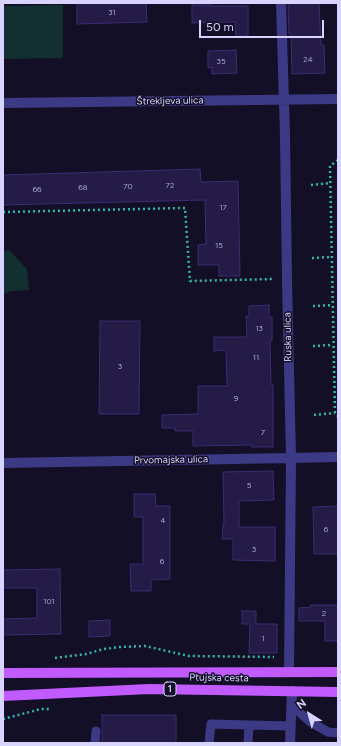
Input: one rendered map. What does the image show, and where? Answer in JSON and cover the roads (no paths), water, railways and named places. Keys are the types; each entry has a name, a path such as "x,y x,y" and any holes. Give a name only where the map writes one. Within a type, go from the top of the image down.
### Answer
{"main road":[{"name":"Ptujska cesta","path":"3,673 338,672"},
{"name":"Ptujska cesta","path":"3,696 149,689 338,692"}],"street":[{"name":"Ruska ulica","path":"280,3 284,100 286,279 291,458 289,672"},
{"name":"Štrekljeva ulica","path":"3,103 338,99"},
{"name":"Prvomajska ulica","path":"3,463 338,457"},
{"path":"290,743 292,691"}],"lane":[{"path":"291,705 309,721 328,732 338,733"},
{"path":"209,743 210,724 291,726"},
{"path":"248,743 249,725"},
{"path":"95,743 96,731"}]}
